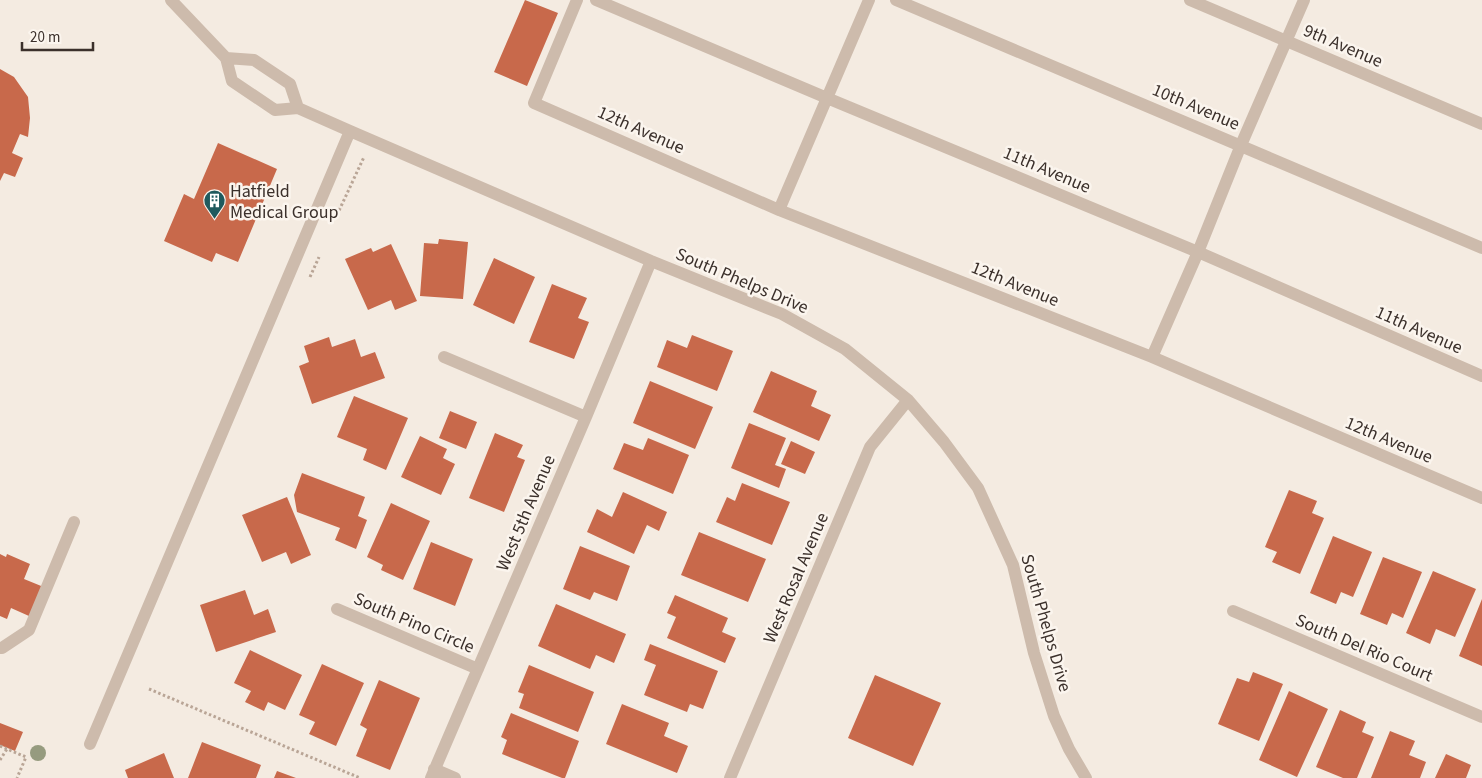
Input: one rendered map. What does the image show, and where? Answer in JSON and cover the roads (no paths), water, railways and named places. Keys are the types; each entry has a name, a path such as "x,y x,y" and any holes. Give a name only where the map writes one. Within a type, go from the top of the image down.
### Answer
{"street":[{"name":"South Phelps Drive","path":"171,0 226,58 232,81 275,110 298,108 651,261 782,314 845,349 908,400 944,442 978,488 1013,565 1034,653 1054,716 1069,749 1086,778"},
{"name":"12th Avenue","path":"577,0 534,103 779,210 1152,357 1482,498"},
{"name":"11th Avenue","path":"596,0 1198,252 1482,376"},
{"path":"779,210 869,0"},
{"name":"10th Avenue","path":"896,0 1482,248"},
{"name":"9th Avenue","path":"1190,0 1482,124"},
{"path":"1152,357 1304,0"},
{"path":"226,58 254,60 290,84 298,108"},
{"path":"90,744 350,131"},
{"name":"West 5th Avenue","path":"433,774 651,261"},
{"path":"444,357 586,417"},
{"name":"West Rosal Avenue","path":"730,778 870,447 908,400"},
{"path":"0,648 29,630 74,522"},
{"name":"South Pino Circle","path":"336,609 478,669"},
{"name":"South Del Rio Court","path":"1233,611 1482,717"},
{"path":"433,774 455,778"}],"place":[{"name":"Hatfield Medical Group","path":"214,220"}]}
